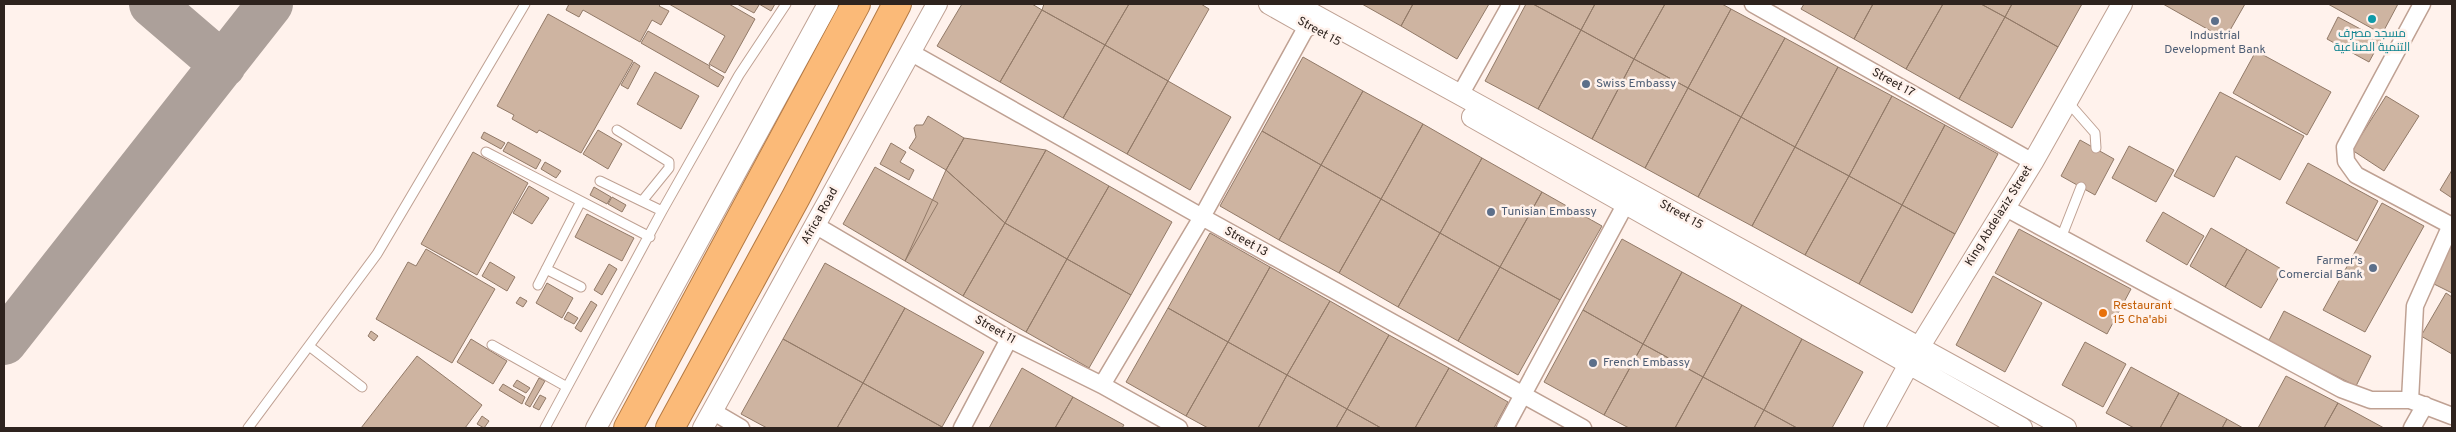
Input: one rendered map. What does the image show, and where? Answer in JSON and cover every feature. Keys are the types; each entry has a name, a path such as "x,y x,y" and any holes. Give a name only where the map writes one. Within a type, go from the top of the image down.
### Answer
{"highway":[{"path":"628,428 856,4"},
{"path":"670,428 796,197 897,4"}],"street":[{"path":"596,428 828,4"},
{"name":"Africa Road","path":"708,420 937,4"},
{"name":"Street 15","path":"1269,4 1307,26 1630,196 1920,346 2066,428"},
{"name":"Street 15","path":"1295,4 1460,95 1909,364 2022,428"},
{"path":"1460,95 1511,4"},
{"name":"Street 17","path":"1753,4 2033,162"},
{"name":"King Abdelaziz Street","path":"1874,428 1909,364 2033,162 2122,4"},
{"path":"2412,428 2417,403 2415,306 2452,225 2356,174 2346,161 2345,147 2422,4"},
{"path":"1102,386 1202,217 1307,26"},
{"name":"Street 13","path":"910,52 1202,217 1583,428"},
{"path":"1505,428 1630,196"},
{"path":"2004,208 2341,389 2371,400 2417,403 2452,416"},
{"name":"Street 11","path":"815,225 1009,339 1179,428"},
{"path":"962,428 1009,339"},
{"path":"708,420 741,428"}],"lane":[{"path":"248,428 392,230 525,4"},
{"path":"545,428 650,237 662,211 752,53 786,4"},
{"path":"2067,101 2095,134 2096,148"},
{"path":"617,130 669,162 669,168 643,200"},
{"path":"486,152 580,203 650,237"},
{"path":"600,181 643,200 662,211"},
{"path":"2060,238 2081,187"},
{"path":"538,285 580,203"},
{"path":"546,269 581,287"},
{"path":"492,344 566,387"},
{"path":"309,346 362,387"}],"building":[{"path":"569,4 661,4 659,6 669,11 661,25 652,20 640,42 583,10 579,17 566,10"},
{"path":"669,4 729,4 755,19 725,73 709,64 725,36"},
{"path":"737,4 757,4 759,5 754,13"},
{"path":"759,4 775,4 771,11"},
{"path":"962,4 1032,4 1042,10 1000,82 937,46"},
{"path":"1044,4 1129,4 1105,45 1042,10"},
{"path":"1129,4 1201,4 1209,9 1168,81 1105,45"},
{"path":"1362,4 1413,4 1401,26"},
{"path":"1413,4 1489,4 1457,59 1401,26"},
{"path":"1526,4 1533,4 1581,30 1538,109 1485,81"},
{"path":"1533,4 1595,4 1581,30"},
{"path":"1595,4 1665,4 1634,59 1581,30"},
{"path":"1665,4 1722,4 1731,9 1688,88 1634,59"},
{"path":"1804,4 1873,4 1854,39 1801,9"},
{"path":"1873,4 1943,4 1906,69 1854,39"},
{"path":"1943,4 1981,4 2005,17 1959,99 1906,69"},
{"path":"1981,4 2012,4 2005,17"},
{"path":"2012,4 2082,4 2058,47 2005,17"},
{"name":"Industrial Development Bank","path":"2163,4 2245,4 2225,39"},
{"name":"مسجد مصرف التنمية الصناعية","path":"2328,4 2398,4 2382,34"},
{"path":"1731,9 1785,38 1741,117 1688,88"},
{"path":"1042,10 1105,45 1063,118 1000,82"},
{"path":"548,14 633,61 581,153 539,130 537,133 512,119 514,115 497,106"},
{"path":"2005,17 2058,47 2012,128 1959,99"},
{"path":"2338,17 2381,40 2369,62 2327,39"},
{"name":"Swiss Embassy","path":"1581,30 1634,59 1592,139 1538,109"},
{"path":"648,31 710,66 709,68 724,77 718,87 641,43"},
{"path":"1785,38 1838,67 1795,147 1741,117"},
{"path":"1105,45 1168,81 1127,154 1063,118"},
{"path":"2256,51 2331,92 2307,135 2233,93"},
{"path":"1303,57 1363,91 1321,165 1262,131"},
{"path":"1634,59 1688,88 1645,168 1592,139"},
{"path":"634,62 640,66 628,89 621,85"},
{"path":"1838,67 1892,96 1849,176 1795,147"},
{"path":"655,72 699,96 681,129 637,104"},
{"path":"1168,81 1231,117 1190,190 1127,154"},
{"path":"1688,88 1741,117 1698,197 1645,168"},
{"path":"1363,91 1423,124 1381,199 1321,165"},
{"path":"2220,92 2304,136 2280,180 2236,156 2214,197 2174,176"},
{"path":"1892,96 1945,125 1902,205 1849,176"},
{"path":"2386,96 2419,116 2384,171 2352,150"},
{"path":"928,116 964,138 946,170 909,148 916,137 914,128 916,125 923,125"},
{"path":"1741,117 1795,147 1752,226 1698,197"},
{"path":"1423,124 1482,158 1440,233 1381,199"},
{"path":"1945,125 1998,154 1955,234 1902,205"},
{"path":"598,130 622,144 608,169 583,154"},
{"path":"1262,131 1321,165 1279,240 1220,206"},
{"path":"484,132 505,143 501,149 481,138"},
{"path":"964,138 1046,150 1005,223 946,170"},
{"path":"2080,140 2114,159 2095,195 2061,176"},
{"path":"508,142 541,160 536,169 503,151"},
{"path":"891,143 906,152 900,162 914,170 909,180 880,164"},
{"path":"2129,146 2174,170 2156,202 2112,178"},
{"path":"1795,147 1849,176 1805,255 1752,226"},
{"path":"1046,150 1109,186 1067,259 1005,223"},
{"path":"473,152 528,183 477,275 421,244"},
{"name":"Tunisian Embassy","path":"1482,158 1542,192 1500,267 1440,233"},
{"path":"545,162 561,171 556,178 541,169"},
{"path":"2308,163 2378,201 2357,241 2286,203"},
{"path":"1321,165 1381,199 1339,273 1279,240"},
{"path":"875,167 938,203 905,261 843,224"},
{"path":"946,170 1005,223 963,296 905,261"},
{"path":"2452,170 2452,198 2440,190"},
{"path":"1849,176 1902,205 1859,284 1805,255"},
{"path":"529,186 549,198 532,224 513,213"},
{"path":"1109,186 1172,222 1131,295 1067,259"},
{"path":"594,187 611,197 607,204 590,195"},
{"path":"1542,192 1602,226 1560,300 1500,267"},
{"path":"612,197 626,205 622,212 608,204"},
{"path":"1381,199 1440,233 1398,307 1339,273"},
{"name":"Farmer's Comercial Bank","path":"2382,203 2424,226 2365,332 2323,310"},
{"path":"1902,205 1955,234 1912,313 1859,284"},
{"path":"2163,212 2204,236 2187,265 2146,241"},
{"path":"587,214 634,238 622,261 575,237"},
{"path":"1005,223 1067,259 1026,332 963,296"},
{"path":"2211,228 2247,249 2225,287 2190,266"},
{"path":"2019,229 2131,289 2107,334 1995,273"},
{"path":"1210,233 1270,267 1228,342 1168,308"},
{"path":"1440,233 1500,267 1458,341 1398,307"},
{"path":"2452,238 2452,293 2428,281"},
{"path":"1622,239 1682,272 1643,344 1583,310"},
{"path":"426,249 495,289 452,363 376,319 408,262 416,266"},
{"path":"2247,249 2283,270 2261,308 2225,287"},
{"path":"1067,259 1131,295 1089,368 1026,332"},
{"path":"490,262 515,277 507,291 482,276"},
{"path":"825,263 905,308 863,383 783,339"},
{"path":"609,264 617,269 602,295 594,290"},
{"path":"1270,267 1330,301 1287,375 1228,342"},
{"path":"1500,267 1560,300 1518,375 1458,341"},
{"path":"1682,272 1742,305 1703,377 1643,344"},
{"path":"1993,276 2042,303 2005,372 1956,345"},
{"path":"547,283 573,298 562,318 536,303"},
{"path":"2446,293 2452,297 2452,354 2421,336"},
{"path":"520,297 527,301 523,307 516,303"},
{"path":"591,301 597,305 581,332 575,328"},
{"path":"1330,301 1389,335 1347,409 1287,375"},
{"path":"1742,305 1802,339 1764,410 1703,377"},
{"path":"905,308 984,352 942,427 863,383"},
{"path":"1168,308 1228,342 1186,416 1126,382"},
{"name":"French Embassy","path":"1583,310 1643,344 1604,415 1544,382"},
{"path":"2284,311 2371,356 2356,386 2268,342"},
{"path":"568,312 578,318 574,324 564,319"},
{"path":"371,331 378,336 374,341 368,336"},
{"path":"1389,335 1449,368 1415,428 1381,428 1347,409"},
{"path":"471,339 507,361 493,384 457,362"},
{"path":"783,339 863,383 837,428 767,428 741,414"},
{"path":"1802,339 1863,372 1832,428 1797,428 1764,410"},
{"path":"1228,342 1287,375 1258,428 1208,428 1186,416"},
{"path":"2085,342 2126,364 2103,407 2062,385"},
{"path":"1643,344 1703,377 1675,428 1629,428 1604,415"},
{"path":"417,356 482,405 465,428 361,428"},
{"path":"2131,367 2179,393 2160,428 2134,428 2106,413"},
{"path":"1022,368 1073,397 1055,428 989,428"},
{"path":"1449,368 1508,402 1494,428 1415,428"},
{"path":"1287,375 1347,409 1336,428 1258,428"},
{"path":"2286,376 2338,403 2324,428 2258,428"},
{"path":"1703,377 1764,410 1754,428 1675,428"},
{"path":"539,378 545,381 530,407 525,404"},
{"path":"517,380 530,388 526,393 513,386"},
{"path":"863,383 942,427 942,428 837,428"},
{"path":"503,384 525,397 522,404 499,390"},
{"path":"2179,393 2227,419 2222,428 2160,428"},
{"path":"540,395 546,398 539,410 533,407"},
{"path":"1073,397 1124,425 1122,428 1055,428"},
{"path":"2338,403 2384,428 2324,428"},
{"path":"1347,409 1381,428 1336,428"},
{"path":"1764,410 1797,428 1754,428"},
{"path":"482,416 489,421 484,428 477,424"},
{"path":"2227,419 2243,428 2222,428"}],"taxiway":[{"path":"152,4 223,65"},
{"path":"4,342 270,4"}],"place":[{"name":"مسجد مصرف التنمية الصناعية","path":"2372,19"},
{"name":"Industrial Development Bank","path":"2215,21"},
{"name":"Swiss Embassy","path":"1586,84"},
{"name":"Tunisian Embassy","path":"1491,212"},
{"name":"Farmer's Comercial Bank","path":"2373,268"},
{"name":"Restaurant 15 Cha'abi","path":"2103,313"},
{"name":"French Embassy","path":"1593,363"}]}
